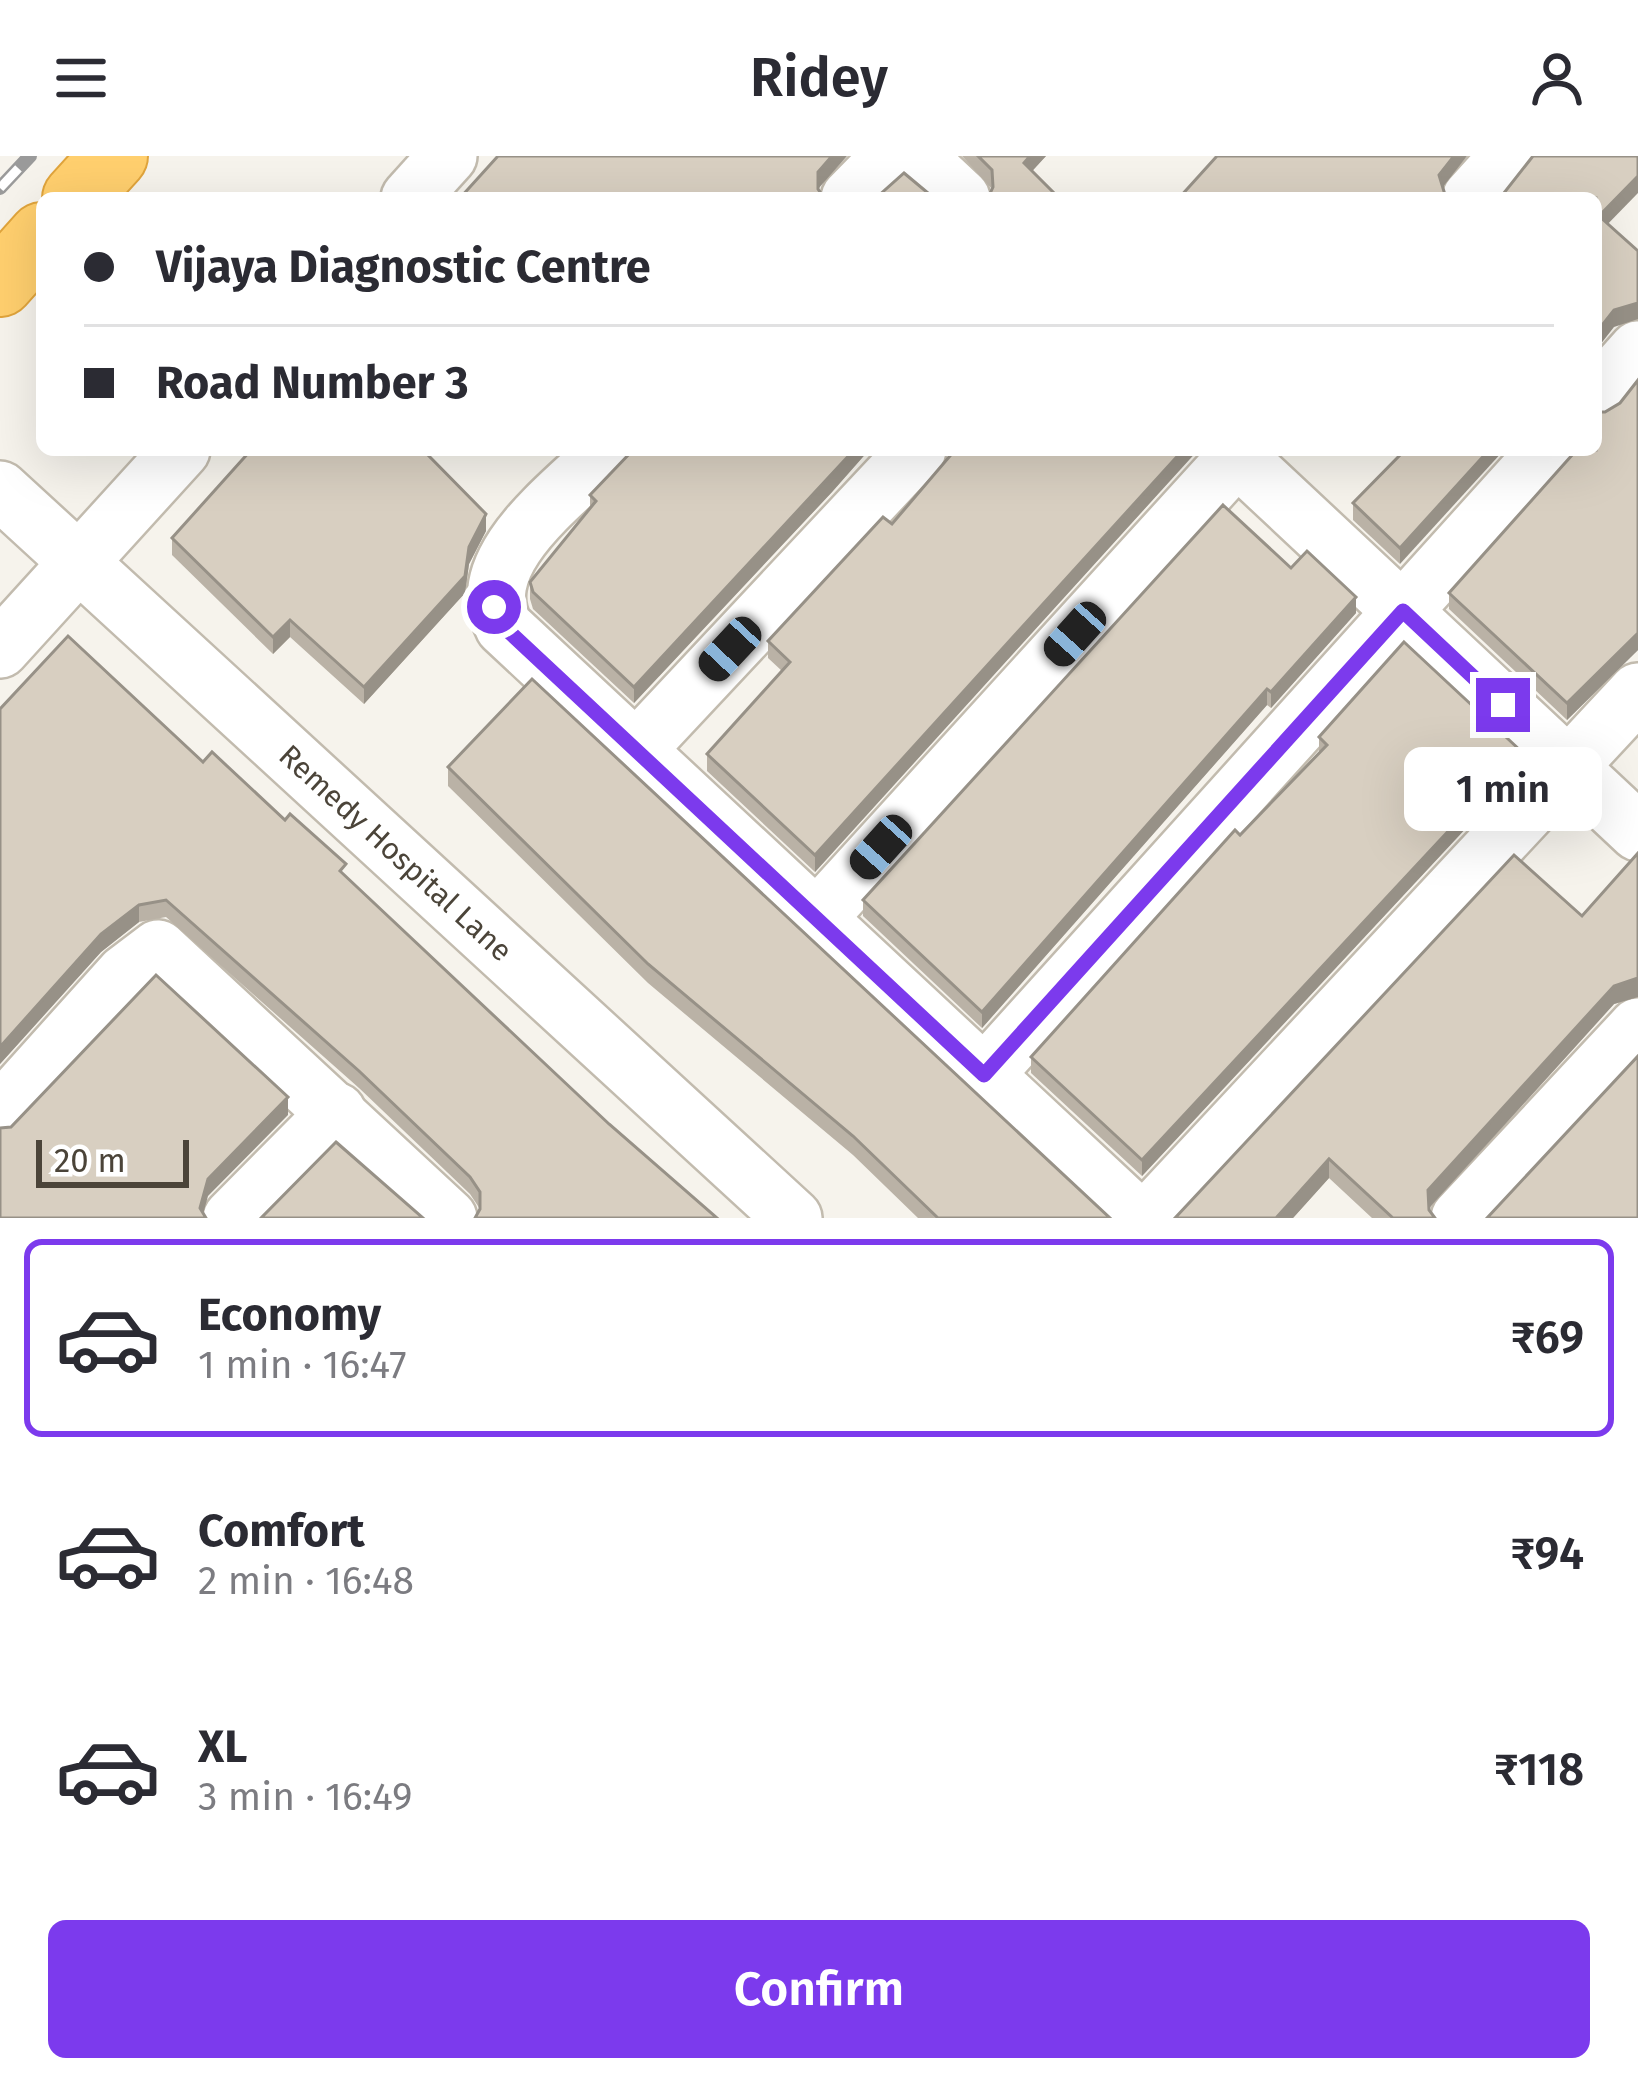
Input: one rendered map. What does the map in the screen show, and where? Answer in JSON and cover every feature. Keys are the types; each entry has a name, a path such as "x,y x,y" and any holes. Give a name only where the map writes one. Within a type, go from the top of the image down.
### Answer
{"highway":[{"path":"81,192 114,156"},
{"path":"0,283 36,243"}],"street":[{"path":"415,192 448,156"},
{"path":"856,192 891,156"},
{"path":"916,156 955,192"},
{"path":"1477,192 1510,156"},
{"path":"1602,390 1638,350"},
{"path":"0,649 176,456"},
{"path":"602,456 508,553 494,584 494,607 504,627 1138,1218"},
{"path":"637,749 911,456"},
{"path":"817,918 1232,456"},
{"path":"1240,456 1638,832"},
{"path":"984,1075 1543,456"},
{"name":"Remedy Hospital Lane","path":"0,490 793,1218"},
{"path":"1148,1218 1638,692"},
{"path":"0,1113 125,974 158,949 448,1218"},
{"path":"1460,1218 1638,1027"},
{"path":"232,1218 337,1112"}],"building":[{"path":"498,156 832,156 818,172 820,192 465,192"},
{"path":"978,156 1030,156 1024,163 1053,192 991,192 992,170"},
{"path":"1217,156 1454,156 1439,175 1444,192 1184,192"},
{"path":"1533,156 1638,156 1638,176 1602,213 1602,192 1505,192"},
{"path":"904,173 927,192 883,192"},
{"path":"1602,219 1638,251 1638,303 1614,310 1602,325"},
{"path":"1638,380 1638,633 1567,703 1449,593 1571,456 1602,456 1602,412 1620,403"},
{"path":"246,456 429,456 486,514 469,547 465,576 364,687 290,620 273,637 172,538"},
{"path":"627,456 848,456 634,687 533,592 530,582 596,501 590,495"},
{"path":"950,456 1178,456 815,855 707,754 790,662 768,641 883,517 892,524"},
{"path":"1399,456 1484,456 1400,548 1353,503"},
{"path":"1223,505 1291,568 1307,551 1356,597 1271,692 1267,689 982,1012 863,900"},
{"path":"68,636 203,762 212,752 285,820 290,814 346,864 340,871 609,1124 717,1218 475,1218 480,1192 470,1177 166,900 139,905 101,934 0,1047 0,709"},
{"path":"1404,642 1522,752 1142,1160 1031,1057 1235,830 1240,835 1327,745 1319,737"},
{"path":"532,679 1110,1218 938,1218 853,1136 648,964 448,767"},
{"path":"1638,853 1638,978 1614,986 1428,1190 1429,1210 1435,1218 1393,1218 1329,1159 1276,1218 1175,1218 1514,855 1582,916"},
{"path":"156,975 288,1097 208,1179 200,1208 206,1218 0,1218 0,1128 11,1127"},
{"path":"1638,1056 1638,1218 1487,1218"},
{"path":"336,1142 423,1218 261,1218"}],"railway":[{"path":"0,188 30,156"}],"route":[{"path":"494,607 504,627 984,1075 1403,611 1503,705"}]}
